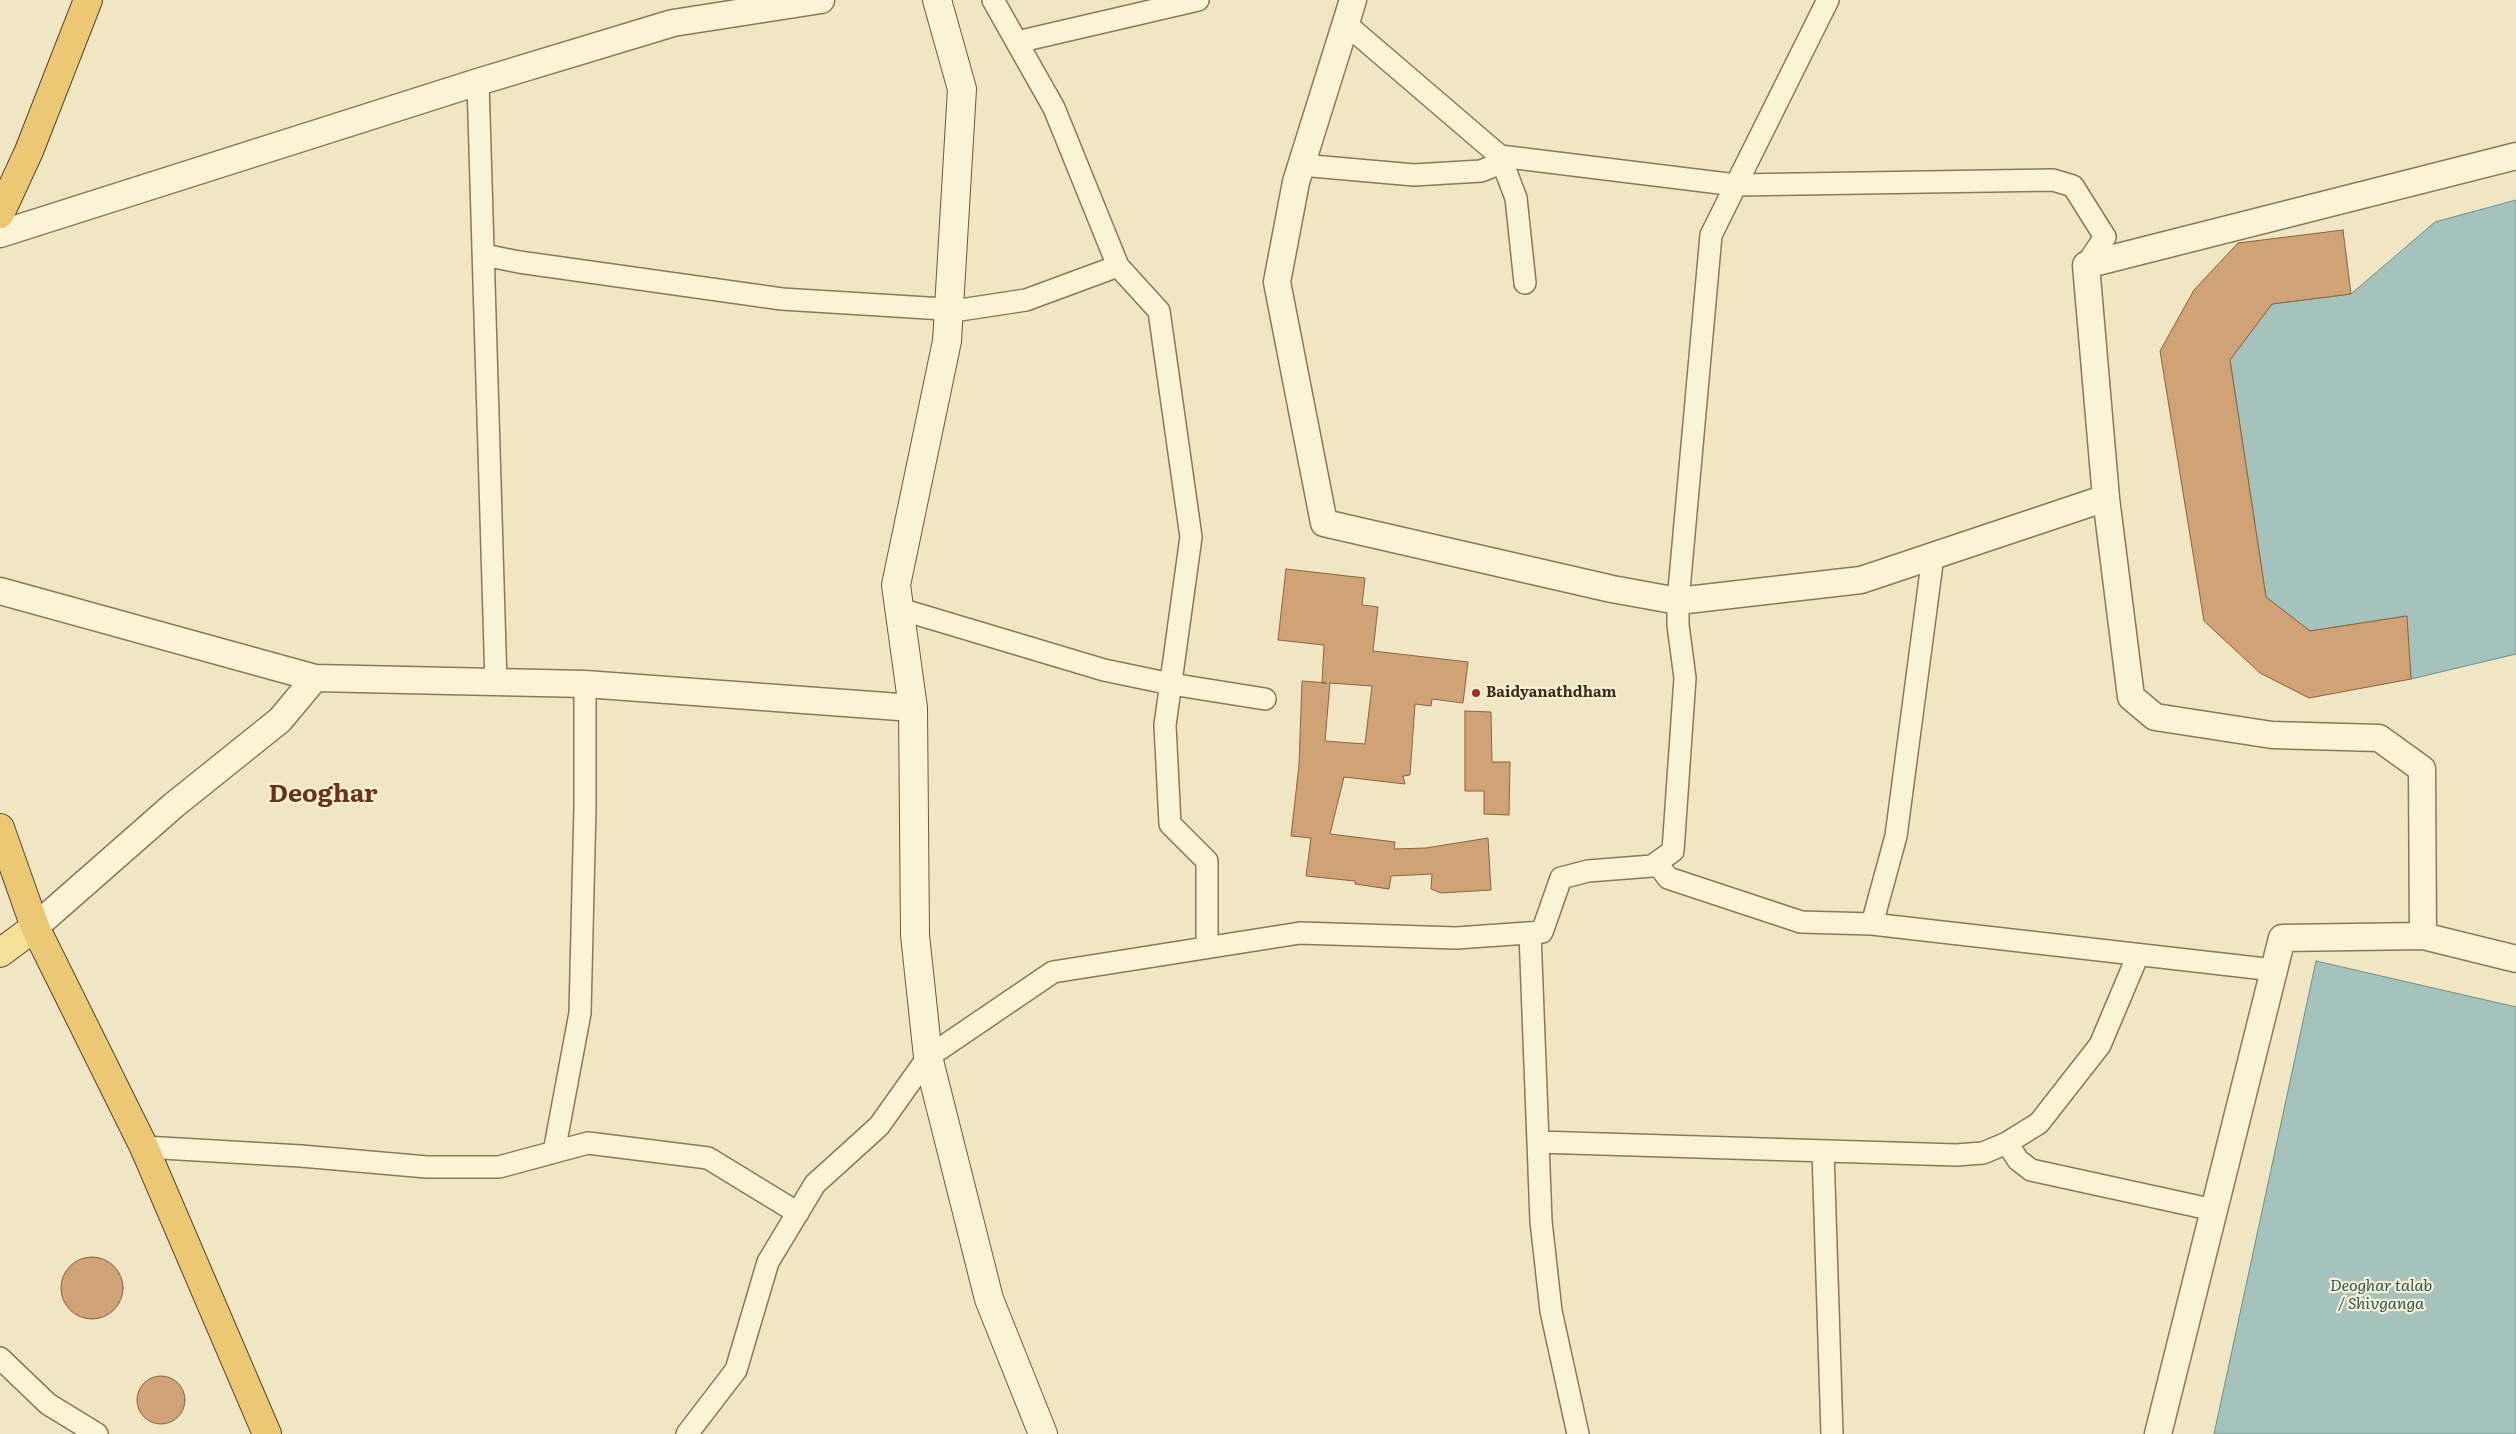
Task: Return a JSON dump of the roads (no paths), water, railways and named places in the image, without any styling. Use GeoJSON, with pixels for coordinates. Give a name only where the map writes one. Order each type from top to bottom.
{"type":"FeatureCollection","features":[{"type":"Feature","properties":{"kind":"highway"},"geometry":{"type":"LineString","coordinates":[[0,214],[29,151],[88,0]]}},
{"type":"Feature","properties":{"kind":"highway"},"geometry":{"type":"LineString","coordinates":[[0,828],[35,927],[144,1147],[267,1434]]}},
{"type":"Feature","properties":{"kind":"main road"},"geometry":{"type":"LineString","coordinates":[[936,0],[962,90],[947,340],[896,585],[913,708],[914,935],[928,1057],[990,1299],[1043,1434]]}},
{"type":"Feature","properties":{"kind":"main road"},"geometry":{"type":"LineString","coordinates":[[0,953],[35,927]]}},
{"type":"Feature","properties":{"kind":"street"},"geometry":{"type":"LineString","coordinates":[[0,234],[478,82],[673,23],[821,0]]}},
{"type":"Feature","properties":{"kind":"street"},"geometry":{"type":"LineString","coordinates":[[994,0],[1054,108],[1118,266],[1159,311],[1191,538],[1165,725],[1170,824],[1207,861],[1207,947]]}},
{"type":"Feature","properties":{"kind":"street"},"geometry":{"type":"LineString","coordinates":[[1017,42],[1198,0]]}},
{"type":"Feature","properties":{"kind":"street"},"geometry":{"type":"LineString","coordinates":[[687,1434],[736,1370],[768,1262],[815,1184],[879,1126],[928,1057],[1054,972],[1300,933],[1456,938],[1542,932],[1561,878],[1588,871],[1652,866],[1673,851],[1685,678],[1678,624],[1678,601],[1711,234],[1828,0]]}},
{"type":"Feature","properties":{"kind":"street"},"geometry":{"type":"LineString","coordinates":[[1525,283],[1516,198],[1500,156],[1350,12],[1296,182],[1277,282],[1324,523],[1612,589],[1678,601],[1861,580],[2106,498]]}},
{"type":"Feature","properties":{"kind":"street"},"geometry":{"type":"LineString","coordinates":[[478,82],[496,683]]}},
{"type":"Feature","properties":{"kind":"street"},"geometry":{"type":"LineString","coordinates":[[1500,156],[1736,185],[2053,180],[2073,186],[2104,237],[2086,265],[2106,498],[2131,697],[2155,718],[2272,735],[2379,738],[2422,769],[2423,936]]}},
{"type":"Feature","properties":{"kind":"street"},"geometry":{"type":"LineString","coordinates":[[1301,165],[1414,175],[1481,171],[1496,165],[1500,156]]}},
{"type":"Feature","properties":{"kind":"street"},"geometry":{"type":"LineString","coordinates":[[2086,265],[2516,156]]}},
{"type":"Feature","properties":{"kind":"street"},"geometry":{"type":"LineString","coordinates":[[484,255],[520,262],[782,298],[960,310],[1026,300],[1118,266]]}},
{"type":"Feature","properties":{"kind":"street"},"geometry":{"type":"LineString","coordinates":[[1872,924],[1896,836],[1933,556]]}},
{"type":"Feature","properties":{"kind":"street"},"geometry":{"type":"LineString","coordinates":[[0,591],[315,678],[585,684],[913,708]]}},
{"type":"Feature","properties":{"kind":"street"},"geometry":{"type":"LineString","coordinates":[[900,609],[1104,670],[1171,684],[1265,698]]}},
{"type":"Feature","properties":{"kind":"street"},"geometry":{"type":"LineString","coordinates":[[35,927],[174,805],[280,720],[315,678]]}},
{"type":"Feature","properties":{"kind":"street"},"geometry":{"type":"LineString","coordinates":[[554,1152],[580,1013],[585,807],[585,684]]}},
{"type":"Feature","properties":{"kind":"street"},"geometry":{"type":"LineString","coordinates":[[1657,863],[1668,878],[1800,922],[1872,924],[2274,970]]}},
{"type":"Feature","properties":{"kind":"street"},"geometry":{"type":"LineString","coordinates":[[1530,933],[1541,1221],[1551,1311],[1578,1434]]}},
{"type":"Feature","properties":{"kind":"street"},"geometry":{"type":"LineString","coordinates":[[2158,1434],[2282,938],[2423,936],[2516,959]]}},
{"type":"Feature","properties":{"kind":"street"},"geometry":{"type":"LineString","coordinates":[[1538,1142],[1956,1155],[1982,1153],[2007,1143],[2039,1123],[2100,1045],[2138,955]]}},
{"type":"Feature","properties":{"kind":"street"},"geometry":{"type":"LineString","coordinates":[[144,1147],[300,1156],[427,1167],[498,1167],[588,1143],[708,1158],[798,1213]]}},
{"type":"Feature","properties":{"kind":"street"},"geometry":{"type":"LineString","coordinates":[[2007,1143],[2018,1160],[2031,1170],[2214,1210]]}},
{"type":"Feature","properties":{"kind":"street"},"geometry":{"type":"LineString","coordinates":[[1823,1151],[1832,1434]]}},
{"type":"Feature","properties":{"kind":"street"},"geometry":{"type":"LineString","coordinates":[[0,1358],[48,1404],[97,1434]]}},
{"type":"Feature","properties":{"kind":"water"},"geometry":{"type":"Polygon","coordinates":[[[2516,200],[2516,654],[2411,679],[2406,616],[2310,631],[2266,597],[2230,360],[2272,304],[2351,294],[2435,222],[2516,200]]]}},
{"type":"Feature","properties":{"kind":"water","name":"Deoghar talab / Shivganga"},"geometry":{"type":"Polygon","coordinates":[[[2316,961],[2516,1007],[2516,1434],[2214,1434],[2316,961]]]}},
{"type":"Feature","properties":{"kind":"place","name":"Baidyanathdham"},"geometry":{"type":"Point","coordinates":[1476,693]}},
{"type":"Feature","properties":{"kind":"district","name":"Deoghar"},"geometry":{"type":"Point","coordinates":[323,795]}}]}
